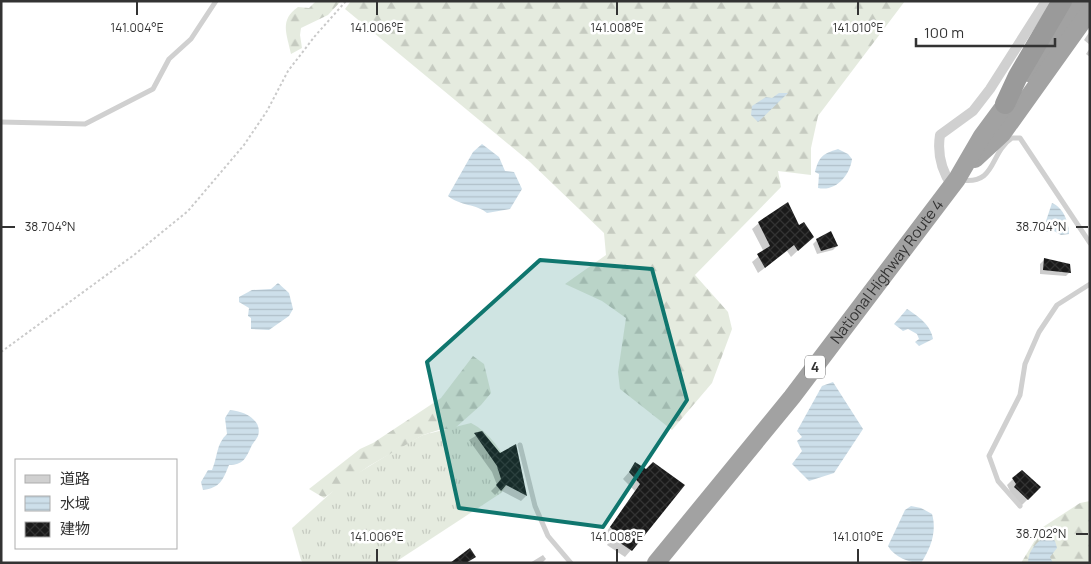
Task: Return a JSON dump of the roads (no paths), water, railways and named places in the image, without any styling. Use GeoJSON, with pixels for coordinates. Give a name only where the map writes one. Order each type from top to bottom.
{"type":"FeatureCollection","features":[{"type":"Feature","properties":{"kind":"highway"},"geometry":{"type":"LineString","coordinates":[[1005,104],[1018,76],[1062,1]]}},
{"type":"Feature","properties":{"kind":"highway","name":"National Highway Route 4"},"geometry":{"type":"LineString","coordinates":[[959,177],[982,136],[1081,1]]}},
{"type":"Feature","properties":{"kind":"highway","name":"National Highway Route 4"},"geometry":{"type":"LineString","coordinates":[[656,563],[792,397],[959,177],[1002,134],[1090,11]]}},
{"type":"Feature","properties":{"kind":"street"},"geometry":{"type":"LineString","coordinates":[[959,177],[943,173],[938,148],[940,135],[973,111],[990,89],[1046,1]]}},
{"type":"Feature","properties":{"kind":"lane"},"geometry":{"type":"LineString","coordinates":[[1,122],[85,124],[153,89],[168,59],[191,39],[216,1]]}},
{"type":"Feature","properties":{"kind":"lane"},"geometry":{"type":"LineString","coordinates":[[959,177],[974,182],[987,175],[1004,145],[1012,138],[1020,138],[1090,243]]}},
{"type":"Feature","properties":{"kind":"lane"},"geometry":{"type":"LineString","coordinates":[[1020,506],[998,481],[989,456],[1020,395],[1025,364],[1039,332],[1057,305],[1090,284]]}},
{"type":"Feature","properties":{"kind":"lane"},"geometry":{"type":"LineString","coordinates":[[520,445],[535,506],[544,528],[548,536],[571,563]]}},
{"type":"Feature","properties":{"kind":"water"},"geometry":{"type":"Polygon","coordinates":[[[779,93],[788,93],[758,122],[751,115],[752,106],[766,97],[772,98],[779,93]]]}},
{"type":"Feature","properties":{"kind":"water"},"geometry":{"type":"Polygon","coordinates":[[[482,144],[499,157],[505,171],[514,172],[522,189],[510,209],[487,213],[458,202],[448,196],[473,152],[482,144]]]}},
{"type":"Feature","properties":{"kind":"water"},"geometry":{"type":"Polygon","coordinates":[[[838,149],[848,154],[852,159],[848,171],[836,185],[825,189],[818,188],[819,174],[815,172],[818,163],[822,157],[838,149]]]}},
{"type":"Feature","properties":{"kind":"water"},"geometry":{"type":"Polygon","coordinates":[[[1052,203],[1060,208],[1065,216],[1069,234],[1061,235],[1054,231],[1047,232],[1043,230],[1052,203]]]}},
{"type":"Feature","properties":{"kind":"water"},"geometry":{"type":"Polygon","coordinates":[[[278,283],[289,293],[293,309],[289,316],[269,330],[251,329],[251,318],[248,316],[249,308],[239,302],[239,297],[252,290],[271,289],[278,283]]]}},
{"type":"Feature","properties":{"kind":"water"},"geometry":{"type":"Polygon","coordinates":[[[907,309],[927,325],[933,339],[919,346],[915,342],[919,339],[917,334],[908,329],[903,331],[894,324],[907,309]]]}},
{"type":"Feature","properties":{"kind":"water"},"geometry":{"type":"Polygon","coordinates":[[[833,382],[863,429],[834,473],[809,481],[792,464],[802,451],[797,441],[802,437],[797,431],[822,386],[833,382]]]}},
{"type":"Feature","properties":{"kind":"water"},"geometry":{"type":"Polygon","coordinates":[[[230,410],[241,412],[251,417],[258,425],[258,436],[241,462],[229,465],[225,475],[217,485],[203,490],[201,482],[208,470],[212,470],[219,446],[227,434],[225,418],[230,410]]]}},
{"type":"Feature","properties":{"kind":"water"},"geometry":{"type":"Polygon","coordinates":[[[911,506],[921,508],[932,514],[934,527],[932,539],[921,563],[903,559],[888,546],[905,510],[911,506]]]}},
{"type":"Feature","properties":{"kind":"water"},"geometry":{"type":"Polygon","coordinates":[[[1048,535],[1055,541],[1057,548],[1050,557],[1053,563],[1028,563],[1028,558],[1034,546],[1048,535]]]}}]}
